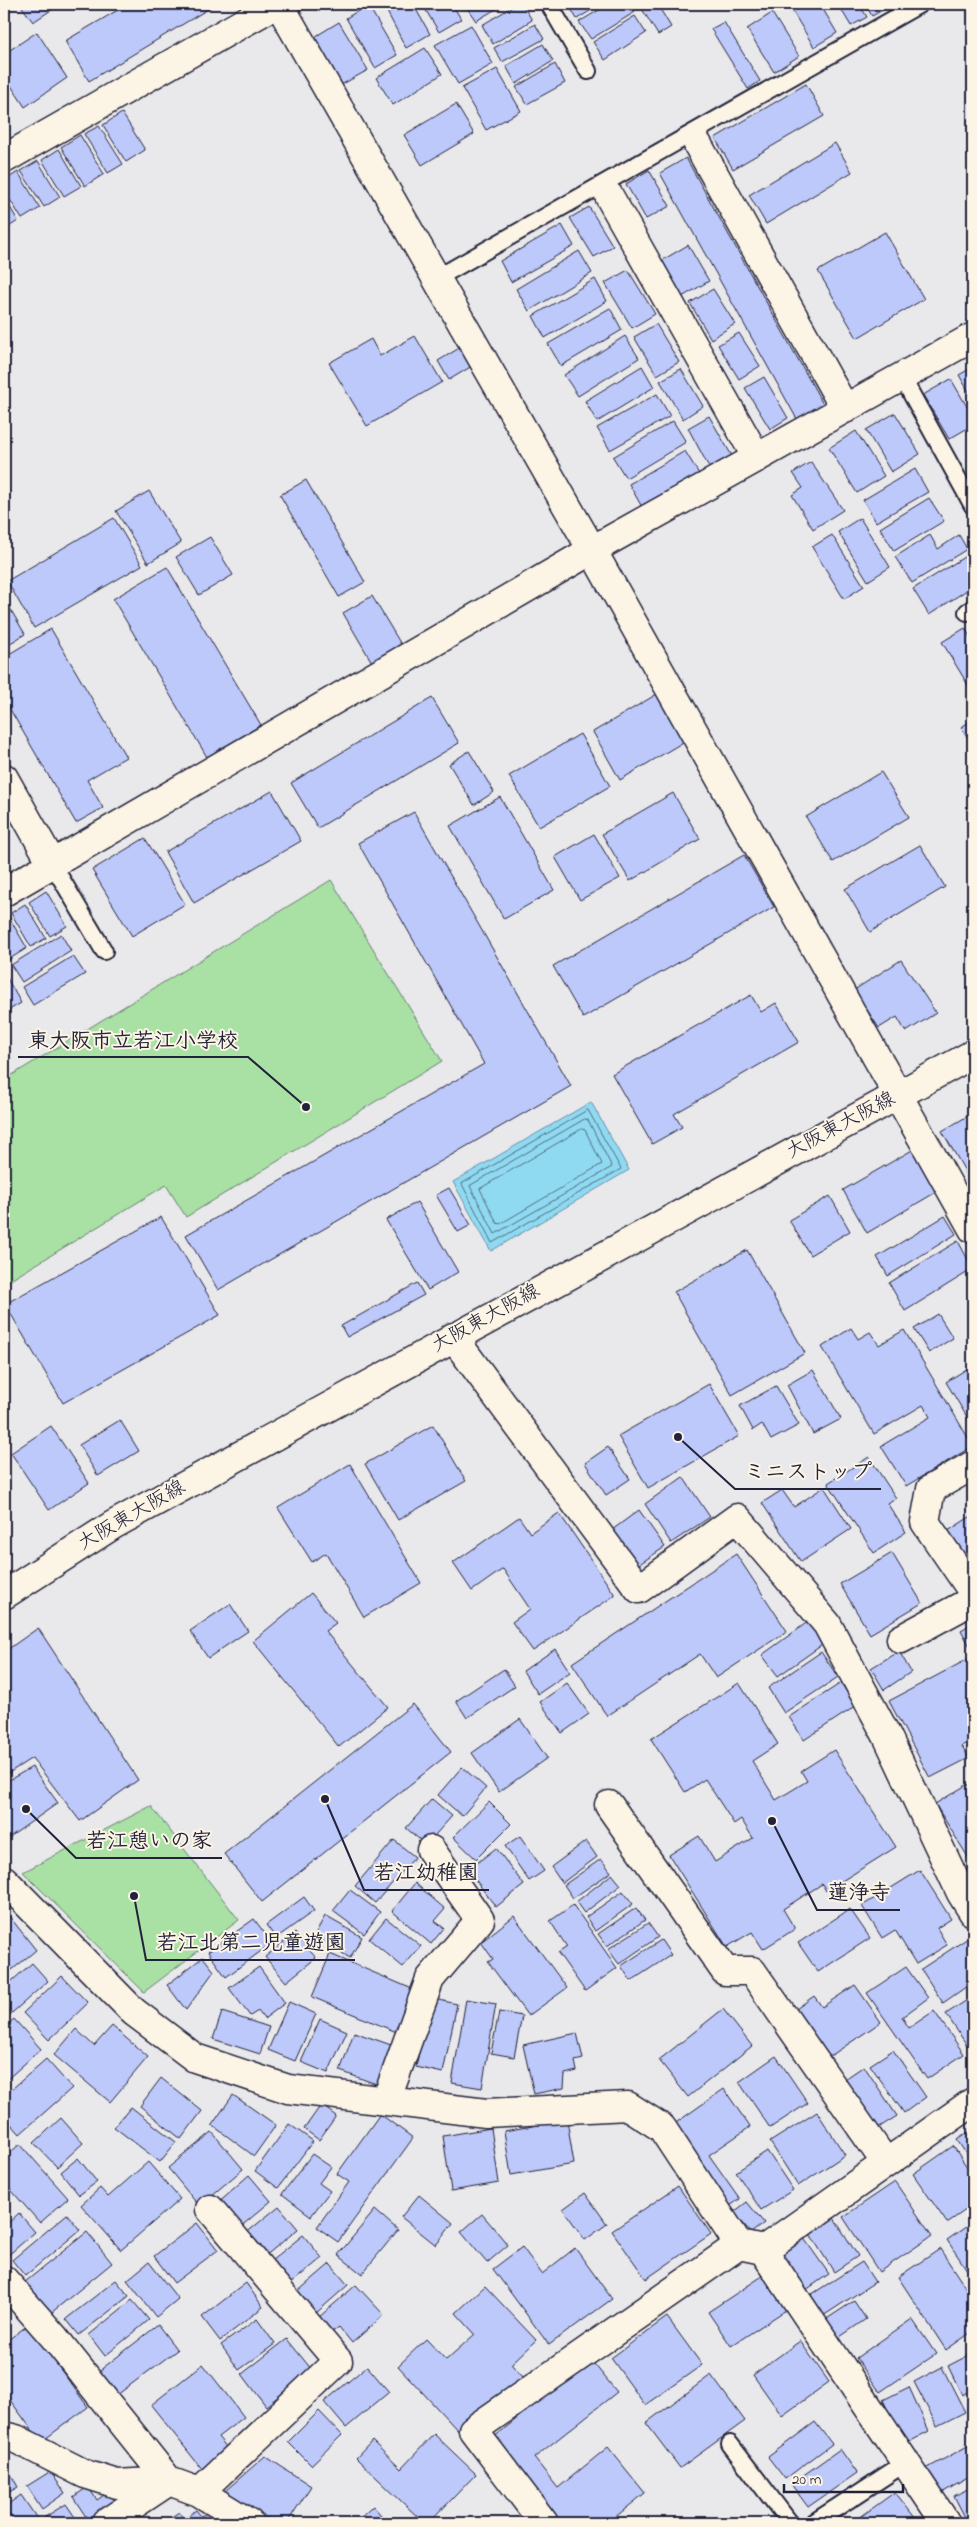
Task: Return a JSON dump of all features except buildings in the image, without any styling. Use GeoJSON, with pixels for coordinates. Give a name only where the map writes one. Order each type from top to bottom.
{"type":"FeatureCollection","features":[{"type":"Feature","properties":{"kind":"street"},"geometry":{"type":"LineString","coordinates":[[4,159],[278,4],[592,550],[973,1229]]}},
{"type":"Feature","properties":{"kind":"street"},"geometry":{"type":"LineString","coordinates":[[698,146],[845,409]]}},
{"type":"Feature","properties":{"kind":"street"},"geometry":{"type":"LineString","coordinates":[[609,196],[757,458]]}},
{"type":"Feature","properties":{"kind":"street"},"geometry":{"type":"LineString","coordinates":[[4,892],[592,550],[973,337]]}},
{"type":"Feature","properties":{"kind":"street"},"geometry":{"type":"LineString","coordinates":[[4,778],[53,865]]}},
{"type":"Feature","properties":{"kind":"street","name":"大阪東大阪線"},"geometry":{"type":"LineString","coordinates":[[4,1595],[112,1525],[973,1054]]}},
{"type":"Feature","properties":{"kind":"street"},"geometry":{"type":"LineString","coordinates":[[453,1337],[639,1589],[737,1518],[827,1624],[969,1896]]}},
{"type":"Feature","properties":{"kind":"street"},"geometry":{"type":"LineString","coordinates":[[973,1466],[932,1489],[925,1522],[973,1592]]}},
{"type":"Feature","properties":{"kind":"street"},"geometry":{"type":"LineString","coordinates":[[901,1639],[973,1600]]}},
{"type":"Feature","properties":{"kind":"street"},"geometry":{"type":"LineString","coordinates":[[609,1805],[725,1971],[752,1972],[886,2163]]}},
{"type":"Feature","properties":{"kind":"street"},"geometry":{"type":"LineString","coordinates":[[386,2101],[430,1979],[480,1920],[431,1850]]}},
{"type":"Feature","properties":{"kind":"street"},"geometry":{"type":"LineString","coordinates":[[4,1880],[134,2012],[195,2058],[288,2089],[486,2113],[628,2106],[662,2128],[751,2247],[906,2463],[946,2523]]}},
{"type":"Feature","properties":{"kind":"street"},"geometry":{"type":"LineString","coordinates":[[544,2523],[473,2430],[751,2247],[886,2163],[973,2102]]}},
{"type":"Feature","properties":{"kind":"street"},"geometry":{"type":"LineString","coordinates":[[198,2492],[338,2361],[210,2209]]}},
{"type":"Feature","properties":{"kind":"street"},"geometry":{"type":"LineString","coordinates":[[4,2280],[54,2338],[169,2482]]}},
{"type":"Feature","properties":{"kind":"street"},"geometry":{"type":"LineString","coordinates":[[4,2436],[16,2439],[86,2474],[117,2484],[169,2482],[198,2492],[249,2523]]}},
{"type":"Feature","properties":{"kind":"street"},"geometry":{"type":"LineString","coordinates":[[106,2523],[169,2482]]}},
{"type":"Feature","properties":{"kind":"lane"},"geometry":{"type":"LineString","coordinates":[[549,4],[588,71]]}},
{"type":"Feature","properties":{"kind":"lane"},"geometry":{"type":"LineString","coordinates":[[436,278],[920,4]]}},
{"type":"Feature","properties":{"kind":"lane"},"geometry":{"type":"LineString","coordinates":[[902,377],[973,506]]}},
{"type":"Feature","properties":{"kind":"lane"},"geometry":{"type":"LineString","coordinates":[[53,865],[104,951]]}},
{"type":"Feature","properties":{"kind":"lane"},"geometry":{"type":"LineString","coordinates":[[730,2444],[790,2523]]}},
{"type":"Feature","properties":{"kind":"lane"},"geometry":{"type":"LineString","coordinates":[[813,2523],[906,2463]]}},
{"type":"Feature","properties":{"kind":"green space"},"geometry":{"type":"Polygon","coordinates":[[[331,880],[442,1061],[186,1217],[166,1185],[4,1284],[4,1080],[331,880]]]}},
{"type":"Feature","properties":{"kind":"green space"},"geometry":{"type":"Polygon","coordinates":[[[151,1806],[239,1920],[144,1992],[23,1872],[151,1806]]]}},
{"type":"Feature","properties":{"kind":"water"},"geometry":{"type":"Polygon","coordinates":[[[591,1102],[629,1170],[491,1251],[453,1182],[591,1102]]]}},
{"type":"Feature","properties":{"kind":"place","name":"東大阪市立若江小学校"},"geometry":{"type":"Point","coordinates":[306,1107]}},
{"type":"Feature","properties":{"kind":"place","name":"ミニストップ"},"geometry":{"type":"Point","coordinates":[678,1437]}},
{"type":"Feature","properties":{"kind":"place","name":"若江幼稚園"},"geometry":{"type":"Point","coordinates":[325,1799]}},
{"type":"Feature","properties":{"kind":"place","name":"若江憩いの家"},"geometry":{"type":"Point","coordinates":[26,1809]}},
{"type":"Feature","properties":{"kind":"place","name":"蓮浄寺"},"geometry":{"type":"Point","coordinates":[772,1821]}},
{"type":"Feature","properties":{"kind":"place","name":"若江北第二児童遊園"},"geometry":{"type":"Point","coordinates":[134,1896]}}]}
